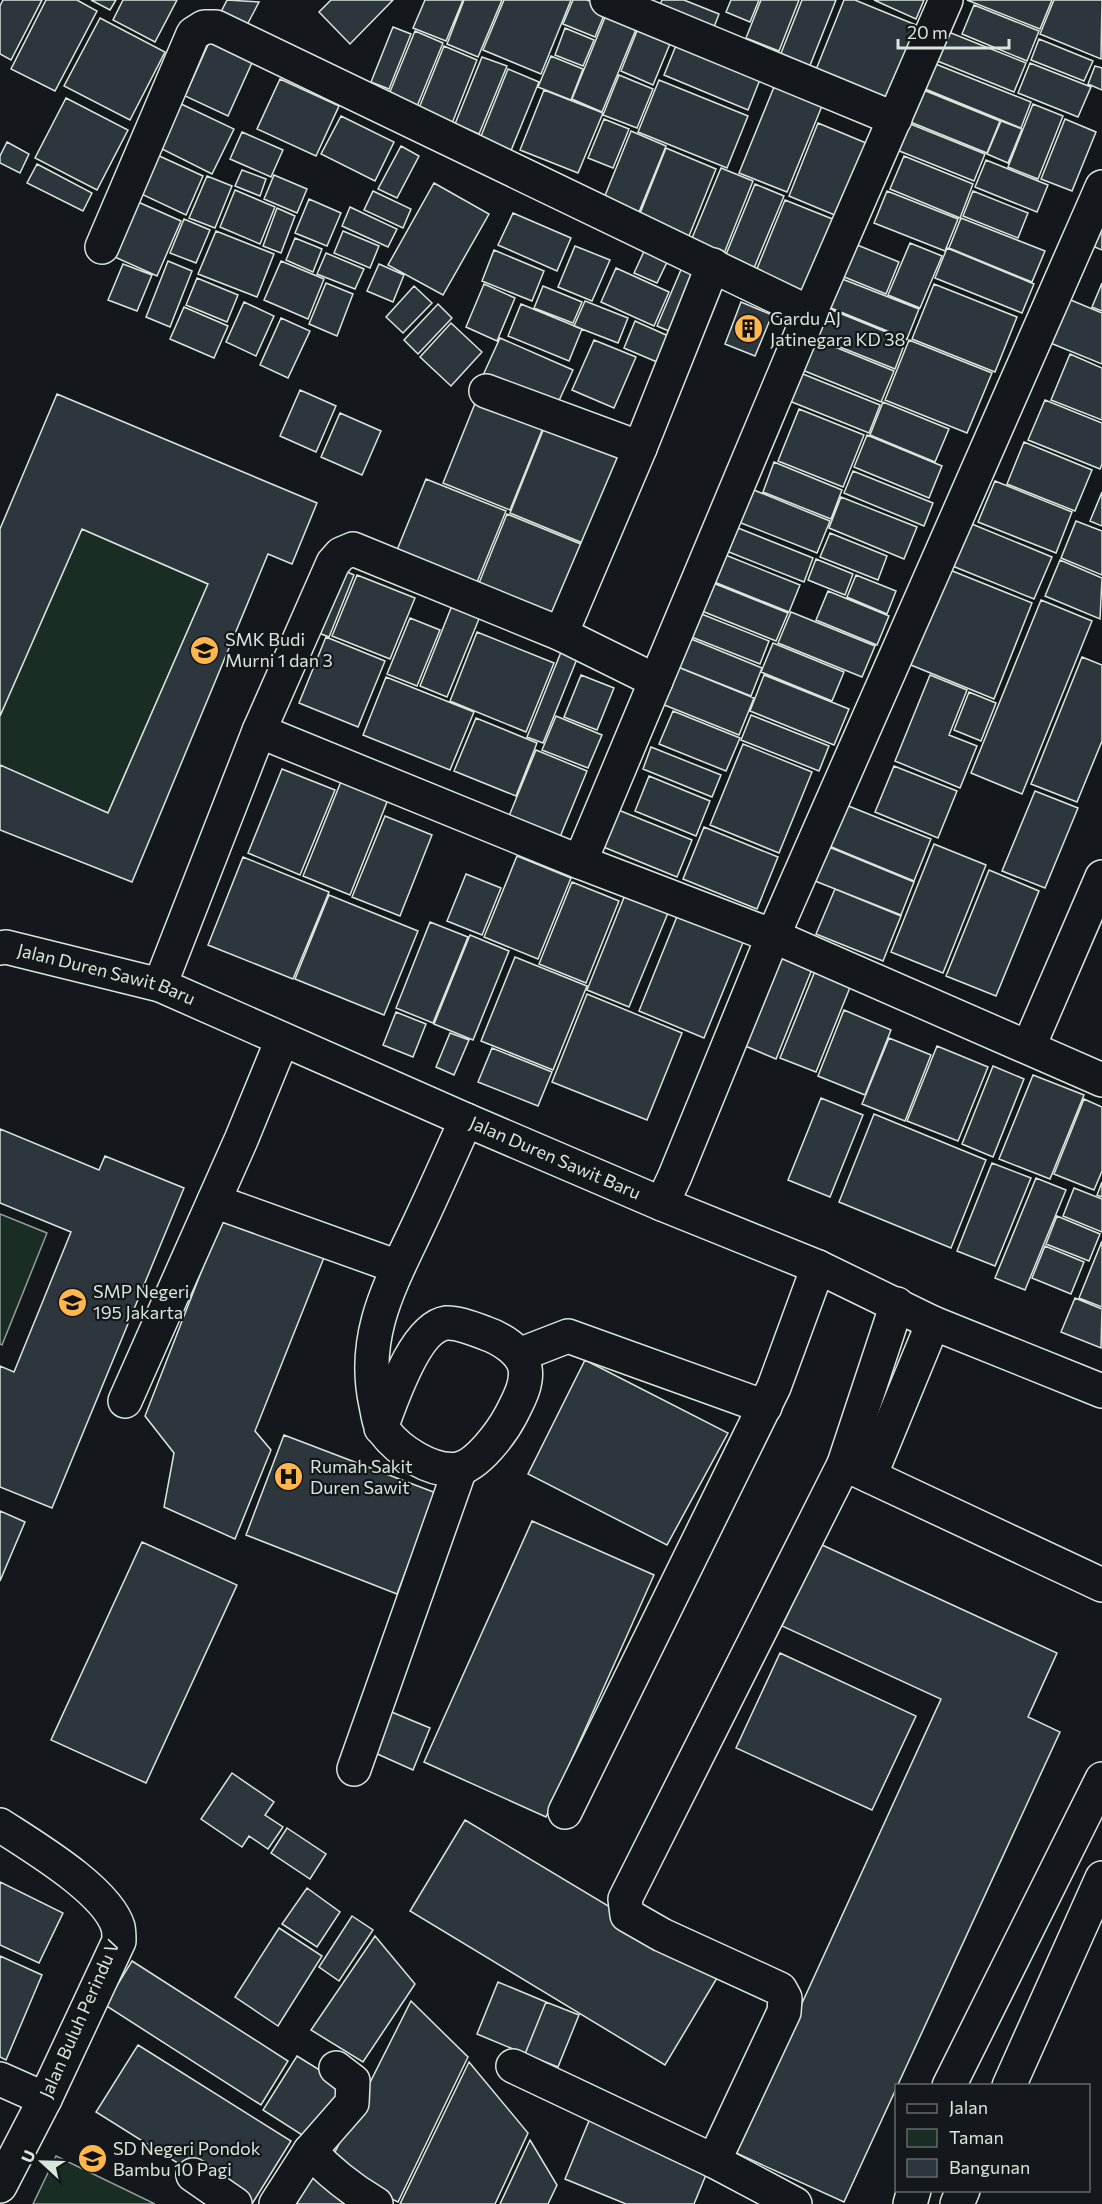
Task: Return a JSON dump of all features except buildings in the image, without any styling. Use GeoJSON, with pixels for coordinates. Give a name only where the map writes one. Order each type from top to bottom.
{"type":"FeatureCollection","features":[{"type":"Feature","properties":{"kind":"street"},"geometry":{"type":"LineString","coordinates":[[607,0],[895,118]]}},
{"type":"Feature","properties":{"kind":"street"},"geometry":{"type":"LineString","coordinates":[[580,862],[810,313],[946,0]]}},
{"type":"Feature","properties":{"kind":"street"},"geometry":{"type":"LineString","coordinates":[[102,247],[193,34],[204,27],[216,27],[810,313]]}},
{"type":"Feature","properties":{"kind":"street"},"geometry":{"type":"LineString","coordinates":[[662,1204],[773,936],[1102,187]]}},
{"type":"Feature","properties":{"kind":"street"},"geometry":{"type":"LineString","coordinates":[[561,634],[640,448],[712,265]]}},
{"type":"Feature","properties":{"kind":"street"},"geometry":{"type":"LineString","coordinates":[[486,391],[640,448]]}},
{"type":"Feature","properties":{"kind":"street"},"geometry":{"type":"LineString","coordinates":[[160,985],[259,731],[333,563],[341,554],[354,549],[561,634],[656,681]]}},
{"type":"Feature","properties":{"kind":"street"},"geometry":{"type":"LineString","coordinates":[[259,731],[580,862],[773,936],[1029,1046],[1102,1080]]}},
{"type":"Feature","properties":{"kind":"street"},"geometry":{"type":"LineString","coordinates":[[1029,1046],[1102,877]]}},
{"type":"Feature","properties":{"kind":"street","name":"Jalan Duren Sawit Baru"},"geometry":{"type":"LineString","coordinates":[[0,948],[6,947],[160,985],[282,1041],[662,1204],[819,1267],[933,1323],[1102,1390]]}},
{"type":"Feature","properties":{"kind":"street"},"geometry":{"type":"LineString","coordinates":[[125,1401],[282,1041]]}},
{"type":"Feature","properties":{"kind":"street"},"geometry":{"type":"LineString","coordinates":[[381,1428],[396,1388],[419,1343],[430,1330],[445,1323],[486,1333],[505,1344],[519,1355],[525,1367],[525,1381],[516,1405],[502,1431],[478,1457],[459,1469],[442,1468],[414,1458],[395,1444],[381,1428],[373,1393],[373,1348],[378,1315],[466,1120]]}},
{"type":"Feature","properties":{"kind":"street"},"geometry":{"type":"LineString","coordinates":[[214,1201],[398,1267]]}},
{"type":"Feature","properties":{"kind":"street"},"geometry":{"type":"LineString","coordinates":[[565,1812],[765,1407],[819,1267]]}},
{"type":"Feature","properties":{"kind":"street"},"geometry":{"type":"LineString","coordinates":[[857,1470],[897,1304]]}},
{"type":"Feature","properties":{"kind":"street"},"geometry":{"type":"LineString","coordinates":[[714,2161],[784,2012],[785,1998],[780,1989],[662,1935],[627,1915],[625,1899],[857,1470],[933,1323]]}},
{"type":"Feature","properties":{"kind":"street"},"geometry":{"type":"LineString","coordinates":[[519,1355],[568,1336],[765,1407]]}},
{"type":"Feature","properties":{"kind":"street"},"geometry":{"type":"LineString","coordinates":[[354,1769],[459,1469]]}},
{"type":"Feature","properties":{"kind":"street"},"geometry":{"type":"LineString","coordinates":[[857,1470],[1102,1585]]}},
{"type":"Feature","properties":{"kind":"street"},"geometry":{"type":"LineString","coordinates":[[950,2084],[1102,1779]]}},
{"type":"Feature","properties":{"kind":"street","name":"Jalan Buluh Perindu V"},"geometry":{"type":"LineString","coordinates":[[0,1825],[84,1883],[102,1902],[119,1928],[118,1941],[45,2100],[0,2186]]}},
{"type":"Feature","properties":{"kind":"street"},"geometry":{"type":"LineString","coordinates":[[1009,2084],[1102,1878]]}},
{"type":"Feature","properties":{"kind":"street"},"geometry":{"type":"LineString","coordinates":[[513,2066],[714,2161],[795,2204]]}},
{"type":"Feature","properties":{"kind":"street"},"geometry":{"type":"LineString","coordinates":[[276,2204],[310,2151],[352,2103],[353,2082],[336,2068]]}},
{"type":"Feature","properties":{"kind":"street"},"geometry":{"type":"LineString","coordinates":[[0,2079],[45,2100]]}},
{"type":"Feature","properties":{"kind":"street"},"geometry":{"type":"LineString","coordinates":[[310,2151],[342,2182],[376,2204]]}},
{"type":"Feature","properties":{"kind":"street"},"geometry":{"type":"LineString","coordinates":[[193,2175],[235,2204]]}},
{"type":"Feature","properties":{"kind":"green space"},"geometry":{"type":"Polygon","coordinates":[[[82,529],[208,584],[108,813],[0,765],[0,716],[82,529]]]}},
{"type":"Feature","properties":{"kind":"green space"},"geometry":{"type":"Polygon","coordinates":[[[0,1214],[47,1233],[2,1345],[0,1344],[0,1214]]]}},
{"type":"Feature","properties":{"kind":"green space"},"geometry":{"type":"Polygon","coordinates":[[[56,2156],[155,2204],[33,2204],[56,2156]]]}},
{"type":"Feature","properties":{"kind":"place","name":"Gardu AJ Jatinegara KD 38"},"geometry":{"type":"Point","coordinates":[749,329]}},
{"type":"Feature","properties":{"kind":"place","name":"SMK Budi Murni 1 dan 3"},"geometry":{"type":"Point","coordinates":[204,650]}},
{"type":"Feature","properties":{"kind":"place","name":"SMP Negeri 195 Jakarta"},"geometry":{"type":"Point","coordinates":[72,1302]}},
{"type":"Feature","properties":{"kind":"place","name":"Rumah Sakit Duren Sawit"},"geometry":{"type":"Point","coordinates":[289,1477]}},
{"type":"Feature","properties":{"kind":"place","name":"SD Negeri Pondok Bambu 10 Pagi"},"geometry":{"type":"Point","coordinates":[92,2159]}}]}
